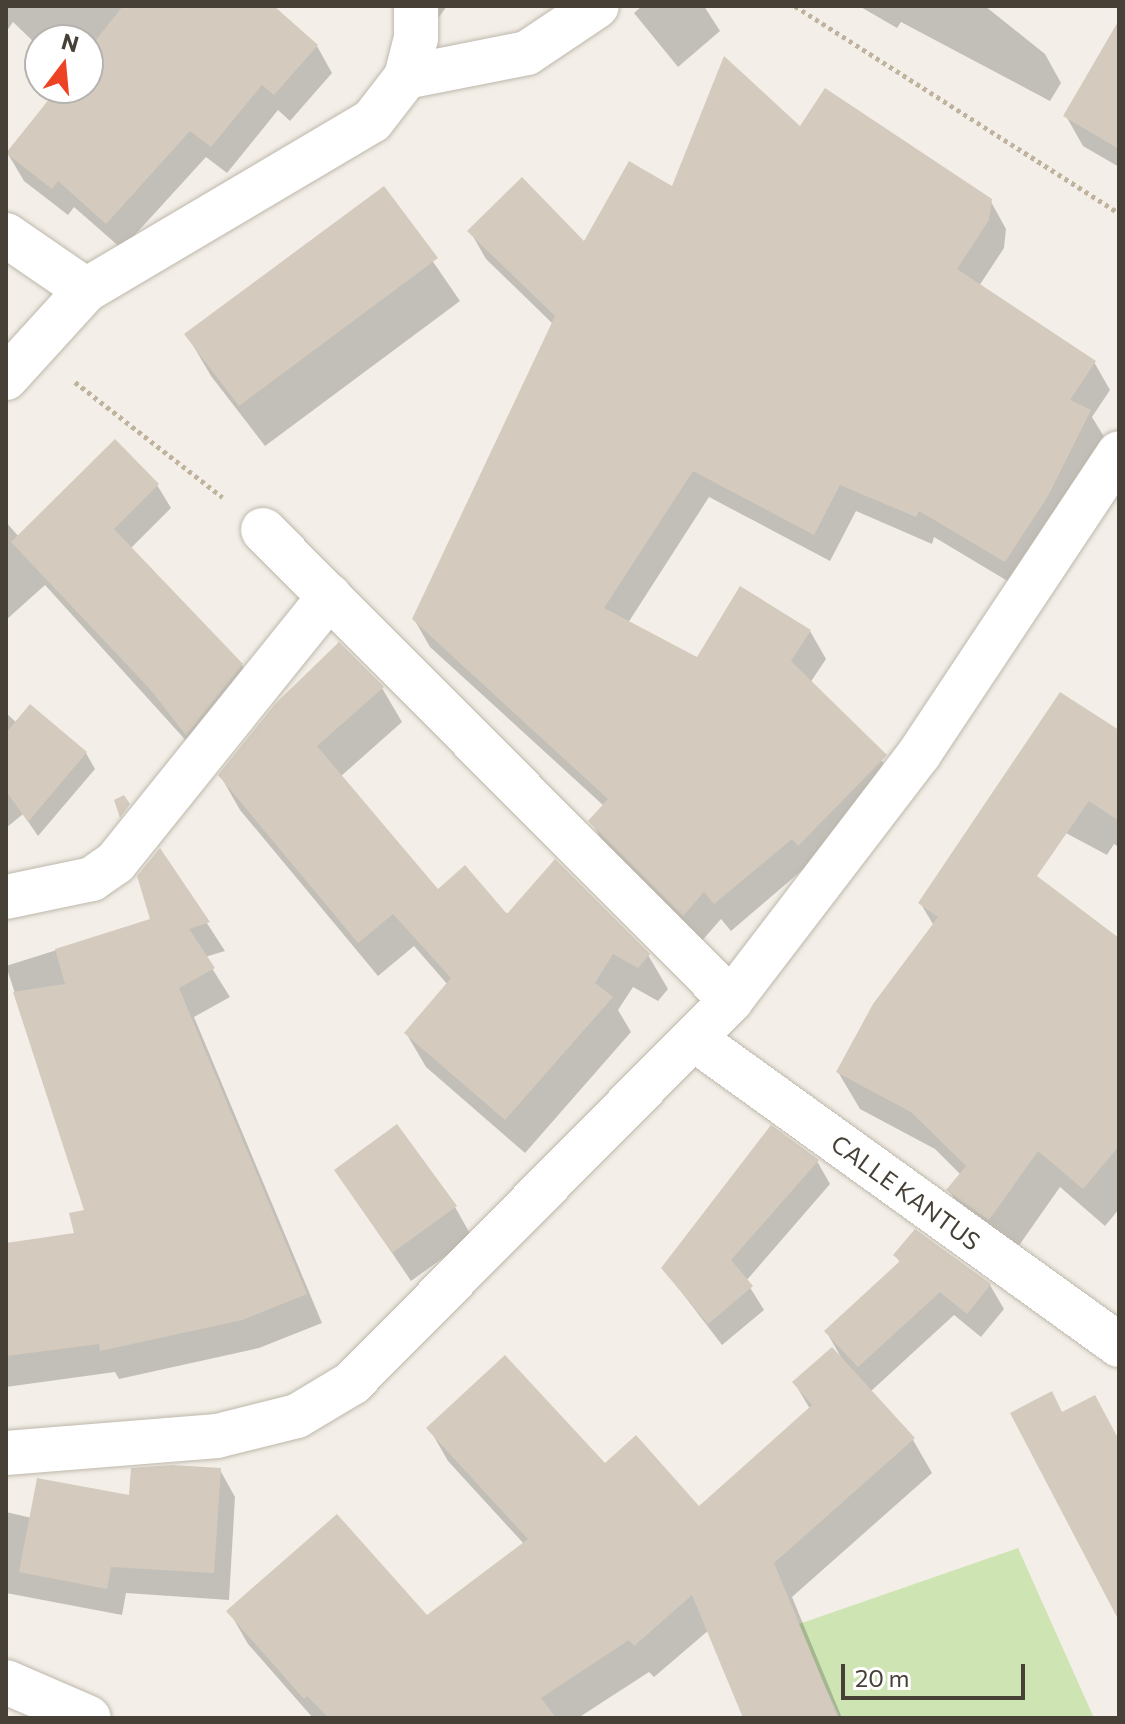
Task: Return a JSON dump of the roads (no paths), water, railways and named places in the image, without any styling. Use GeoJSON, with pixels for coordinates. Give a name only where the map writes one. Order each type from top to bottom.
{"type":"FeatureCollection","features":[{"type":"Feature","properties":{"kind":"street"},"geometry":{"type":"LineString","coordinates":[[21,364],[86,290],[372,121],[406,77],[416,38],[416,6]]}},
{"type":"Feature","properties":{"kind":"street"},"geometry":{"type":"LineString","coordinates":[[406,77],[527,53],[597,6]]}},
{"type":"Feature","properties":{"kind":"street"},"geometry":{"type":"LineString","coordinates":[[6,235],[86,290]]}},
{"type":"Feature","properties":{"kind":"street"},"geometry":{"type":"LineString","coordinates":[[6,1453],[217,1436],[297,1416],[352,1383],[731,1000],[919,754],[1119,453]]}},
{"type":"Feature","properties":{"kind":"street"},"geometry":{"type":"LineString","coordinates":[[263,530],[731,1000]]}},
{"type":"Feature","properties":{"kind":"street"},"geometry":{"type":"LineString","coordinates":[[6,897],[92,879],[116,862],[330,596]]}},
{"type":"Feature","properties":{"kind":"street","name":"CALLE KANTUS"},"geometry":{"type":"LineString","coordinates":[[694,1039],[1119,1345]]}},
{"type":"Feature","properties":{"kind":"street"},"geometry":{"type":"LineString","coordinates":[[6,1682],[89,1718]]}}]}
